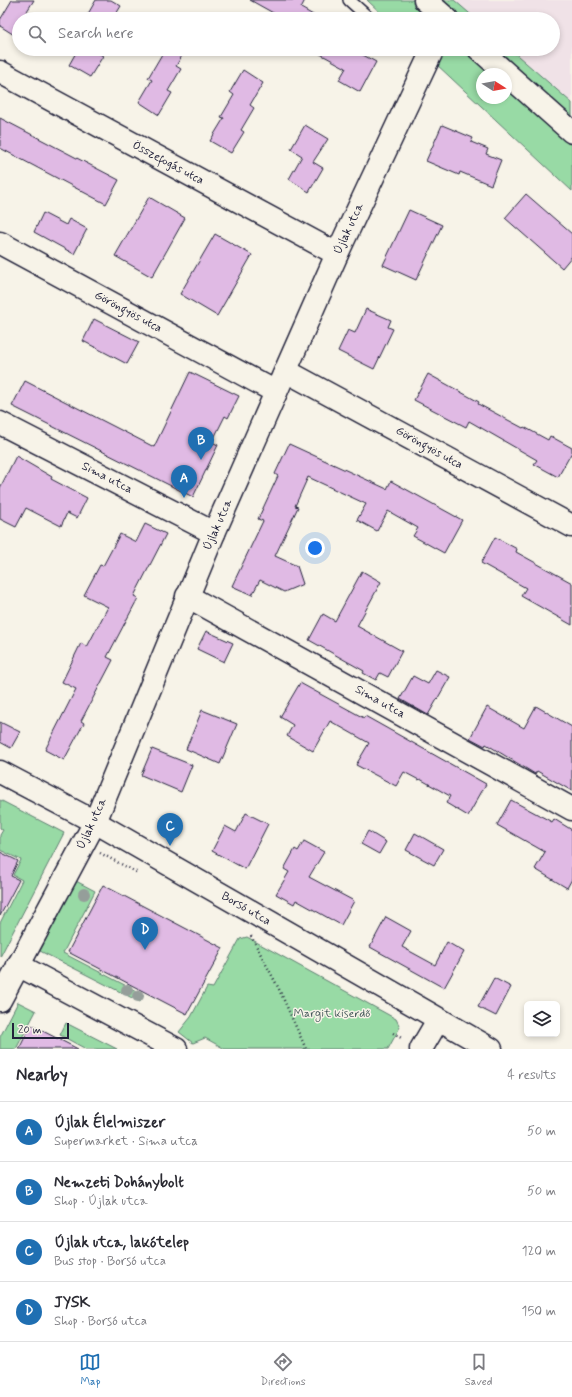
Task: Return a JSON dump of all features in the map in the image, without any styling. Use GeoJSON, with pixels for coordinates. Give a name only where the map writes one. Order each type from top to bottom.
{"type":"FeatureCollection","features":[{"type":"Feature","properties":{"kind":"street"},"geometry":{"type":"LineString","coordinates":[[425,0],[439,12]]}},
{"type":"Feature","properties":{"kind":"street","name":"Újlak utca"},"geometry":{"type":"LineString","coordinates":[[0,1000],[95,822],[214,533],[337,254],[430,56]]}},
{"type":"Feature","properties":{"kind":"street"},"geometry":{"type":"LineString","coordinates":[[487,56],[572,132]]}},
{"type":"Feature","properties":{"kind":"street","name":"Összefogás utca"},"geometry":{"type":"LineString","coordinates":[[0,72],[337,254]]}},
{"type":"Feature","properties":{"kind":"street","name":"Göröngyös utca"},"geometry":{"type":"LineString","coordinates":[[0,243],[276,392]]}},
{"type":"Feature","properties":{"kind":"street","name":"Göröngyös utca"},"geometry":{"type":"LineString","coordinates":[[286,371],[572,526]]}},
{"type":"Feature","properties":{"kind":"street","name":"Sima utca"},"geometry":{"type":"LineString","coordinates":[[0,423],[214,533]]}},
{"type":"Feature","properties":{"kind":"street","name":"Sima utca"},"geometry":{"type":"LineString","coordinates":[[187,596],[572,809]]}},
{"type":"Feature","properties":{"kind":"street","name":"Borsó utca"},"geometry":{"type":"LineString","coordinates":[[0,772],[95,822],[491,1049]]}},
{"type":"Feature","properties":{"kind":"street"},"geometry":{"type":"LineString","coordinates":[[18,965],[176,1049]]}},
{"type":"Feature","properties":{"kind":"street"},"geometry":{"type":"LineString","coordinates":[[414,1045],[438,1020]]}},
{"type":"Feature","properties":{"kind":"lane"},"geometry":{"type":"LineString","coordinates":[[348,0],[362,12]]}},
{"type":"Feature","properties":{"kind":"path"},"geometry":{"type":"LineString","coordinates":[[249,931],[278,987],[306,1049]]}},
{"type":"Feature","properties":{"kind":"path"},"geometry":{"type":"LineString","coordinates":[[393,1033],[414,1045]]}},
{"type":"Feature","properties":{"kind":"shaded area"},"geometry":{"type":"Polygon","coordinates":[[[454,0],[572,0],[572,103],[518,56],[560,56],[560,12],[468,12],[454,0]]]}},
{"type":"Feature","properties":{"kind":"green space"},"geometry":{"type":"Polygon","coordinates":[[[367,0],[454,0],[468,12],[380,12],[367,0]]]}},
{"type":"Feature","properties":{"kind":"green space"},"geometry":{"type":"Polygon","coordinates":[[[427,56],[518,56],[572,103],[572,191],[479,104],[512,104],[512,68],[476,68],[476,101],[427,56]]]}},
{"type":"Feature","properties":{"kind":"green space"},"geometry":{"type":"Polygon","coordinates":[[[0,800],[64,833],[0,957],[0,923],[22,880],[13,875],[21,860],[0,850],[0,835],[3,830],[0,828],[0,800]]]}},
{"type":"Feature","properties":{"kind":"green space"},"geometry":{"type":"Polygon","coordinates":[[[76,881],[95,891],[63,953],[144,995],[140,1002],[40,951],[76,881]]]}},
{"type":"Feature","properties":{"kind":"green space","name":"Margit kiserdő"},"geometry":{"type":"Polygon","coordinates":[[[247,937],[396,1019],[400,1027],[388,1049],[225,1049],[205,1038],[193,1043],[179,1032],[191,1017],[207,987],[213,988],[240,939],[247,937]]]}},
{"type":"Feature","properties":{"kind":"green space"},"geometry":{"type":"Polygon","coordinates":[[[18,1002],[36,1011],[16,1049],[0,1049],[0,1037],[18,1002]]]}},
{"type":"Feature","properties":{"kind":"green space"},"geometry":{"type":"Polygon","coordinates":[[[66,1023],[117,1049],[86,1049],[60,1035],[66,1023]]]}},
{"type":"Feature","properties":{"kind":"building"},"geometry":{"type":"Polygon","coordinates":[[[12,0],[34,0],[26,12],[12,12],[12,34],[0,26],[0,20],[12,0]]]}},
{"type":"Feature","properties":{"kind":"building"},"geometry":{"type":"Polygon","coordinates":[[[96,0],[111,0],[121,6],[117,12],[89,12],[96,0]]]}},
{"type":"Feature","properties":{"kind":"building"},"geometry":{"type":"Polygon","coordinates":[[[250,0],[305,0],[301,8],[308,12],[271,12],[250,0]]]}},
{"type":"Feature","properties":{"kind":"building"},"geometry":{"type":"Polygon","coordinates":[[[74,56],[103,56],[90,77],[69,65],[74,56]]]}},
{"type":"Feature","properties":{"kind":"building"},"geometry":{"type":"Polygon","coordinates":[[[161,56],[182,56],[176,66],[181,69],[168,91],[172,93],[159,115],[139,102],[152,80],[148,78],[161,56]]]}},
{"type":"Feature","properties":{"kind":"building"},"geometry":{"type":"Polygon","coordinates":[[[324,56],[365,56],[376,62],[360,92],[339,80],[346,68],[324,56]]]}},
{"type":"Feature","properties":{"kind":"building"},"geometry":{"type":"Polygon","coordinates":[[[243,70],[263,83],[250,105],[254,108],[241,130],[244,132],[231,153],[210,141],[224,118],[221,117],[234,95],[230,92],[243,70]]]}},
{"type":"Feature","properties":{"kind":"building"},"geometry":{"type":"Polygon","coordinates":[[[0,118],[119,180],[106,204],[0,148],[0,118]]]}},
{"type":"Feature","properties":{"kind":"building"},"geometry":{"type":"Polygon","coordinates":[[[305,125],[328,139],[313,162],[323,168],[309,192],[289,179],[302,156],[291,149],[305,125]]]}},
{"type":"Feature","properties":{"kind":"building"},"geometry":{"type":"Polygon","coordinates":[[[442,125],[473,138],[471,142],[488,149],[486,154],[501,160],[491,185],[460,172],[459,175],[426,161],[442,125]]]}},
{"type":"Feature","properties":{"kind":"building"},"geometry":{"type":"Polygon","coordinates":[[[526,194],[572,234],[572,256],[562,268],[505,218],[526,194]]]}},
{"type":"Feature","properties":{"kind":"building"},"geometry":{"type":"Polygon","coordinates":[[[149,197],[185,218],[152,277],[115,256],[149,197]]]}},
{"type":"Feature","properties":{"kind":"building"},"geometry":{"type":"Polygon","coordinates":[[[409,210],[442,225],[416,280],[383,265],[409,210]]]}},
{"type":"Feature","properties":{"kind":"building"},"geometry":{"type":"Polygon","coordinates":[[[43,213],[66,225],[69,219],[87,229],[74,254],[34,232],[43,213]]]}},
{"type":"Feature","properties":{"kind":"building"},"geometry":{"type":"Polygon","coordinates":[[[215,234],[252,255],[217,316],[180,294],[215,234]]]}},
{"type":"Feature","properties":{"kind":"building"},"geometry":{"type":"Polygon","coordinates":[[[366,309],[391,320],[388,327],[393,329],[374,369],[338,351],[348,330],[355,333],[366,309]]]}},
{"type":"Feature","properties":{"kind":"building"},"geometry":{"type":"Polygon","coordinates":[[[94,319],[139,342],[127,364],[83,341],[94,319]]]}},
{"type":"Feature","properties":{"kind":"building"},"geometry":{"type":"Polygon","coordinates":[[[190,372],[239,396],[228,418],[225,416],[212,442],[218,445],[193,497],[12,406],[25,381],[154,447],[190,372]]]}},
{"type":"Feature","properties":{"kind":"building"},"geometry":{"type":"Polygon","coordinates":[[[428,374],[479,402],[478,404],[523,428],[524,427],[548,440],[550,436],[572,448],[572,452],[558,477],[534,464],[537,460],[469,421],[466,427],[414,400],[428,374]]]}},
{"type":"Feature","properties":{"kind":"building"},"geometry":{"type":"Polygon","coordinates":[[[289,444],[387,489],[391,481],[462,520],[444,553],[413,536],[418,528],[388,511],[377,531],[357,520],[366,504],[308,477],[295,506],[298,507],[275,556],[297,566],[303,584],[284,592],[260,580],[252,595],[232,586],[263,521],[258,519],[278,476],[275,474],[289,444]]]}},
{"type":"Feature","properties":{"kind":"building"},"geometry":{"type":"Polygon","coordinates":[[[16,456],[52,477],[51,479],[87,498],[77,518],[67,513],[61,526],[26,508],[16,527],[0,519],[0,488],[16,456]]]}},
{"type":"Feature","properties":{"kind":"building"},"geometry":{"type":"Polygon","coordinates":[[[145,524],[166,534],[134,596],[138,598],[107,657],[113,660],[81,721],[84,723],[64,760],[45,750],[76,689],[62,682],[81,643],[87,647],[108,607],[84,595],[100,565],[103,566],[120,534],[136,542],[145,524]]]}},
{"type":"Feature","properties":{"kind":"building"},"geometry":{"type":"Polygon","coordinates":[[[495,537],[517,549],[516,552],[572,583],[572,625],[521,596],[526,588],[481,563],[495,537]]]}},
{"type":"Feature","properties":{"kind":"building"},"geometry":{"type":"Polygon","coordinates":[[[362,571],[381,582],[357,626],[402,651],[388,677],[380,673],[376,680],[363,673],[364,671],[309,640],[323,614],[335,621],[362,571]]]}},
{"type":"Feature","properties":{"kind":"building"},"geometry":{"type":"Polygon","coordinates":[[[206,631],[233,643],[224,662],[197,649],[206,631]]]}},
{"type":"Feature","properties":{"kind":"building"},"geometry":{"type":"Polygon","coordinates":[[[436,670],[450,677],[428,715],[400,699],[413,676],[428,684],[436,670]]]}},
{"type":"Feature","properties":{"kind":"building"},"geometry":{"type":"Polygon","coordinates":[[[300,683],[364,718],[365,716],[486,784],[468,816],[446,803],[450,796],[420,779],[419,780],[404,772],[396,786],[356,765],[369,743],[330,721],[313,751],[287,736],[293,725],[280,717],[300,683]]]}},
{"type":"Feature","properties":{"kind":"building"},"geometry":{"type":"Polygon","coordinates":[[[536,706],[572,727],[572,791],[537,771],[535,774],[486,744],[485,746],[470,738],[487,707],[524,728],[536,706]]]}},
{"type":"Feature","properties":{"kind":"building"},"geometry":{"type":"Polygon","coordinates":[[[202,710],[237,724],[220,764],[186,749],[202,710]]]}},
{"type":"Feature","properties":{"kind":"building"},"geometry":{"type":"Polygon","coordinates":[[[0,722],[20,732],[11,748],[0,742],[0,722]]]}},
{"type":"Feature","properties":{"kind":"building"},"geometry":{"type":"Polygon","coordinates":[[[152,749],[192,765],[181,792],[141,775],[152,749]]]}},
{"type":"Feature","properties":{"kind":"building"},"geometry":{"type":"Polygon","coordinates":[[[511,800],[552,822],[554,819],[572,830],[572,879],[567,888],[535,869],[545,852],[497,825],[511,800]]]}},
{"type":"Feature","properties":{"kind":"building"},"geometry":{"type":"Polygon","coordinates":[[[246,813],[268,824],[245,869],[212,851],[225,826],[236,832],[246,813]]]}},
{"type":"Feature","properties":{"kind":"building"},"geometry":{"type":"Polygon","coordinates":[[[368,831],[386,842],[379,854],[361,844],[368,831]]]}},
{"type":"Feature","properties":{"kind":"building"},"geometry":{"type":"Polygon","coordinates":[[[415,833],[443,849],[434,865],[406,850],[415,833]]]}},
{"type":"Feature","properties":{"kind":"building"},"geometry":{"type":"Polygon","coordinates":[[[304,841],[324,852],[309,877],[354,901],[341,925],[296,900],[294,904],[276,894],[289,872],[284,869],[295,849],[298,851],[304,841]]]}},
{"type":"Feature","properties":{"kind":"building"},"geometry":{"type":"Polygon","coordinates":[[[0,852],[18,861],[11,876],[19,880],[0,916],[0,852]]]}},
{"type":"Feature","properties":{"kind":"building"},"geometry":{"type":"Polygon","coordinates":[[[103,885],[223,948],[187,1014],[68,952],[103,885]]]}},
{"type":"Feature","properties":{"kind":"building"},"geometry":{"type":"Polygon","coordinates":[[[386,917],[411,931],[402,947],[435,965],[447,942],[464,952],[444,988],[370,947],[386,917]]]}},
{"type":"Feature","properties":{"kind":"building"},"geometry":{"type":"Polygon","coordinates":[[[494,978],[511,987],[496,1016],[478,1007],[494,978]]]}},
{"type":"Feature","properties":{"kind":"building"},"geometry":{"type":"Polygon","coordinates":[[[31,1025],[78,1049],[19,1049],[31,1025]]]}},
{"type":"Feature","properties":{"kind":"place","name":"Nemzeti Dohánybolt"},"geometry":{"type":"Point","coordinates":[201,460]}},
{"type":"Feature","properties":{"kind":"place","name":"Újlak Élelmiszer"},"geometry":{"type":"Point","coordinates":[184,498]}},
{"type":"Feature","properties":{"kind":"place","name":"Újlak utca, lakótelep"},"geometry":{"type":"Point","coordinates":[170,846]}},
{"type":"Feature","properties":{"kind":"place","name":"JYSK"},"geometry":{"type":"Point","coordinates":[145,950]}}]}
